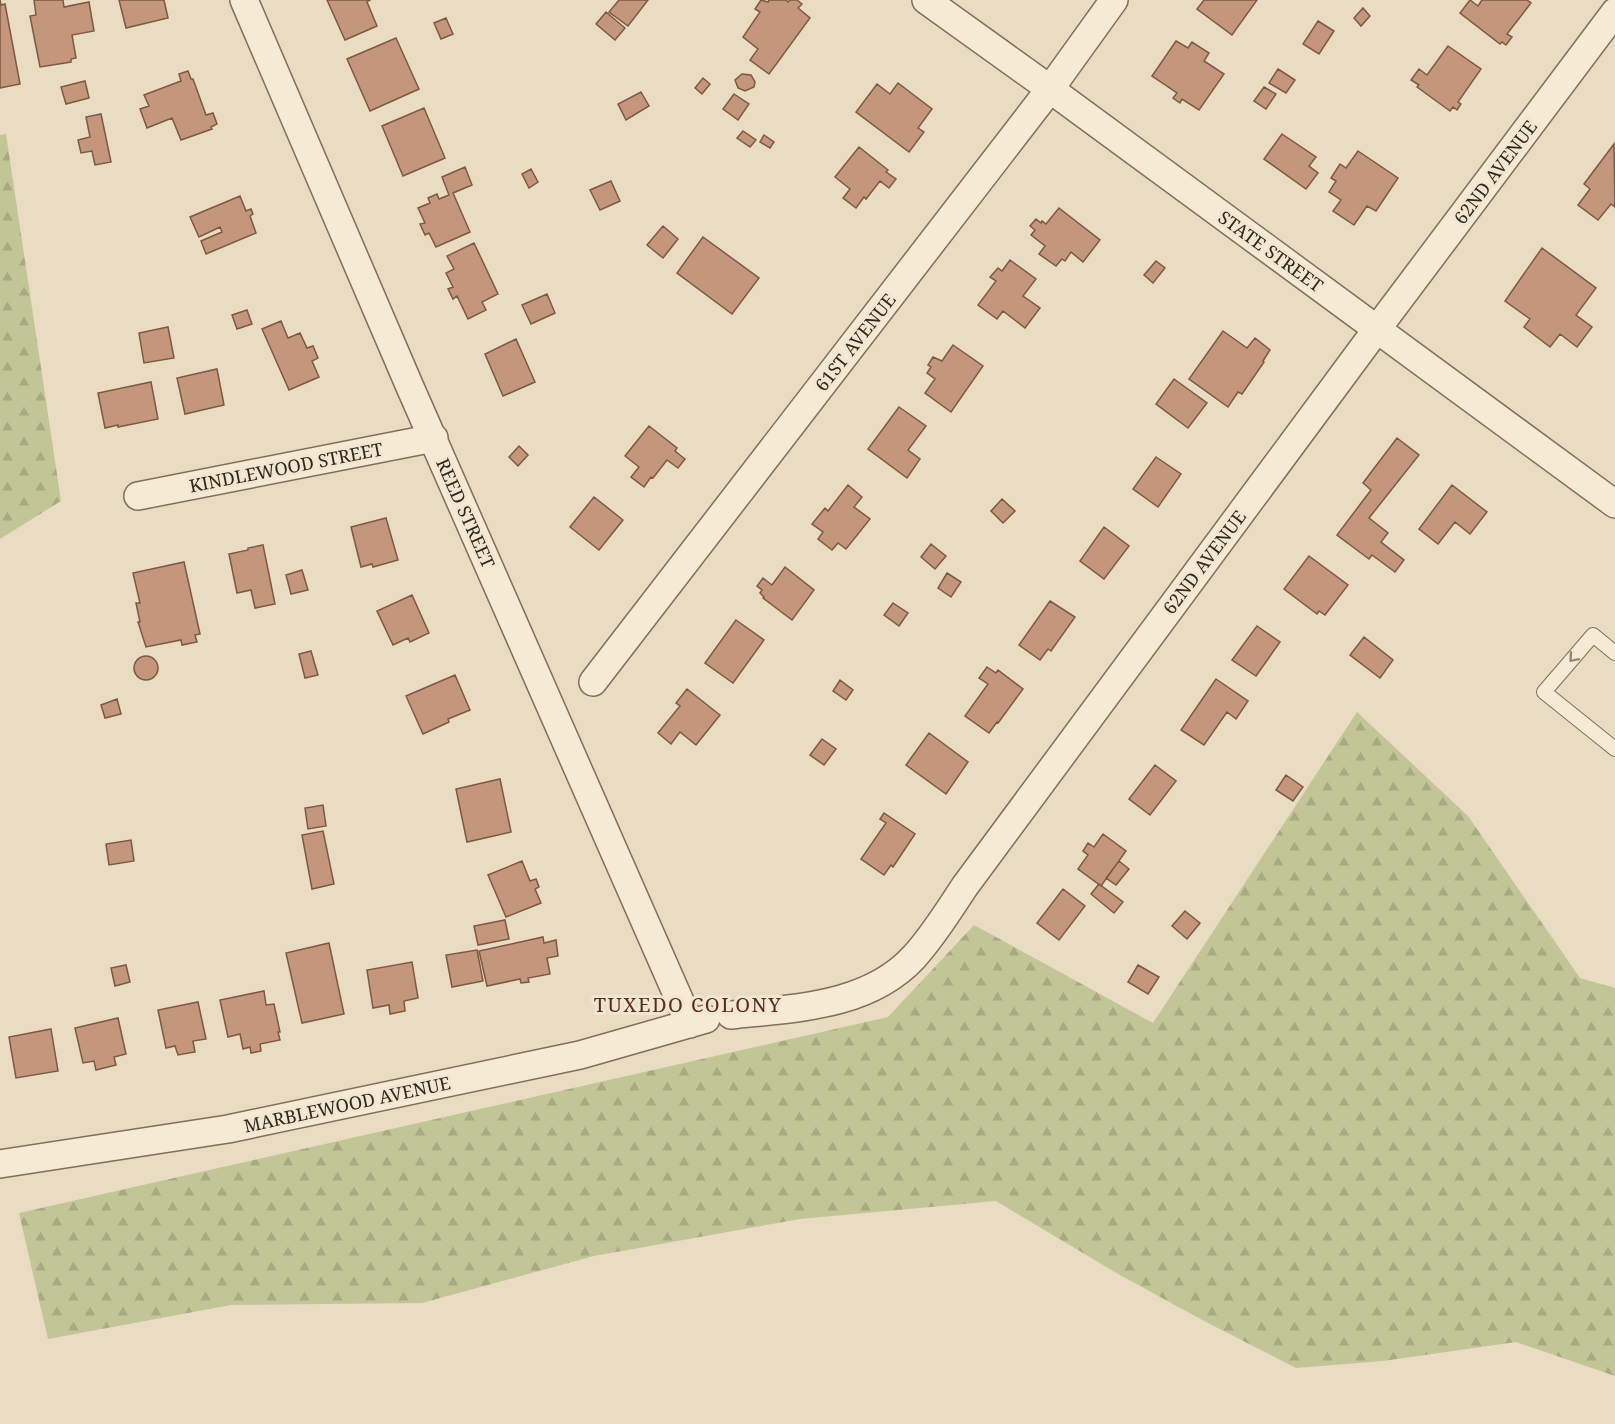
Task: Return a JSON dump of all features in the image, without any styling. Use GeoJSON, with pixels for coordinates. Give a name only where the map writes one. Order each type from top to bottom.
{"type":"FeatureCollection","features":[{"type":"Feature","properties":{"kind":"street","name":"REED STREET"},"geometry":{"type":"LineString","coordinates":[[244,0],[434,438],[709,1020]]}},
{"type":"Feature","properties":{"kind":"street","name":"STATE STREET"},"geometry":{"type":"LineString","coordinates":[[926,0],[1615,504]]}},
{"type":"Feature","properties":{"kind":"street","name":"61ST AVENUE"},"geometry":{"type":"LineString","coordinates":[[593,682],[1050,89],[1114,0]]}},
{"type":"Feature","properties":{"kind":"street","name":"62ND AVENUE"},"geometry":{"type":"LineString","coordinates":[[709,1020],[816,1006],[842,999],[899,972],[914,957],[1377,329],[1615,12]]}},
{"type":"Feature","properties":{"kind":"street","name":"KINDLEWOOD STREET"},"geometry":{"type":"LineString","coordinates":[[138,496],[434,438]]}},
{"type":"Feature","properties":{"kind":"street","name":"MARBLEWOOD AVENUE"},"geometry":{"type":"LineString","coordinates":[[0,1164],[228,1129],[580,1055],[709,1020]]}},
{"type":"Feature","properties":{"kind":"lane"},"geometry":{"type":"LineString","coordinates":[[1615,653],[1593,635],[1544,692],[1615,749]]}},
{"type":"Feature","properties":{"kind":"green space"},"geometry":{"type":"Polygon","coordinates":[[[6,134],[61,501],[0,539],[0,135],[6,134]]]}},
{"type":"Feature","properties":{"kind":"green space"},"geometry":{"type":"Polygon","coordinates":[[[1357,712],[1468,816],[1580,978],[1615,988],[1615,1376],[1516,1342],[1383,1361],[1296,1368],[1118,1274],[996,1201],[800,1219],[594,1256],[422,1303],[231,1305],[48,1339],[19,1213],[888,1017],[974,925],[1153,1023],[1357,712]]]}},
{"type":"Feature","properties":{"kind":"building"},"geometry":{"type":"Polygon","coordinates":[[[0,0],[1,5],[5,4],[20,84],[0,88],[0,0]]]}},
{"type":"Feature","properties":{"kind":"building"},"geometry":{"type":"Polygon","coordinates":[[[34,0],[63,0],[64,7],[89,2],[94,31],[72,35],[76,58],[71,59],[71,62],[40,67],[30,16],[36,15],[34,0]]]}},
{"type":"Feature","properties":{"kind":"building"},"geometry":{"type":"Polygon","coordinates":[[[119,0],[164,0],[168,18],[126,28],[119,0]]]}},
{"type":"Feature","properties":{"kind":"building"},"geometry":{"type":"Polygon","coordinates":[[[327,0],[370,0],[367,2],[377,26],[345,40],[327,0]]]}},
{"type":"Feature","properties":{"kind":"building"},"geometry":{"type":"Polygon","coordinates":[[[619,0],[648,0],[628,26],[609,12],[619,0]]]}},
{"type":"Feature","properties":{"kind":"building"},"geometry":{"type":"Polygon","coordinates":[[[761,0],[768,2],[769,0],[786,0],[788,2],[797,0],[802,4],[798,8],[810,18],[769,74],[750,60],[758,49],[743,37],[760,12],[755,9],[761,0]]]}},
{"type":"Feature","properties":{"kind":"building"},"geometry":{"type":"Polygon","coordinates":[[[1204,0],[1257,0],[1232,35],[1197,9],[1204,0]]]}},
{"type":"Feature","properties":{"kind":"building"},"geometry":{"type":"Polygon","coordinates":[[[1470,0],[1478,6],[1482,0],[1527,0],[1531,3],[1507,34],[1512,37],[1506,45],[1502,42],[1500,44],[1460,13],[1470,0]]]}},
{"type":"Feature","properties":{"kind":"building"},"geometry":{"type":"Polygon","coordinates":[[[1363,8],[1370,16],[1361,26],[1354,18],[1363,8]]]}},
{"type":"Feature","properties":{"kind":"building"},"geometry":{"type":"Polygon","coordinates":[[[606,12],[625,28],[615,40],[596,24],[606,12]]]}},
{"type":"Feature","properties":{"kind":"building"},"geometry":{"type":"Polygon","coordinates":[[[446,18],[453,34],[441,39],[434,23],[446,18]]]}},
{"type":"Feature","properties":{"kind":"building"},"geometry":{"type":"Polygon","coordinates":[[[1318,21],[1334,31],[1319,54],[1303,44],[1318,21]]]}},
{"type":"Feature","properties":{"kind":"building"},"geometry":{"type":"Polygon","coordinates":[[[396,38],[419,89],[370,111],[347,59],[396,38]]]}},
{"type":"Feature","properties":{"kind":"building"},"geometry":{"type":"Polygon","coordinates":[[[1176,41],[1188,48],[1192,42],[1209,53],[1204,61],[1224,74],[1199,110],[1182,99],[1180,103],[1173,98],[1177,93],[1152,76],[1176,41]]]}},
{"type":"Feature","properties":{"kind":"building"},"geometry":{"type":"Polygon","coordinates":[[[1448,46],[1481,69],[1458,102],[1461,104],[1457,110],[1453,107],[1450,111],[1411,80],[1419,69],[1427,75],[1448,46]]]}},
{"type":"Feature","properties":{"kind":"building"},"geometry":{"type":"Polygon","coordinates":[[[1278,69],[1295,80],[1286,93],[1269,83],[1278,69]]]}},
{"type":"Feature","properties":{"kind":"building"},"geometry":{"type":"Polygon","coordinates":[[[188,71],[206,115],[213,113],[217,124],[211,127],[212,129],[181,140],[172,118],[147,128],[140,109],[149,106],[144,95],[181,81],[179,74],[188,71]]]}},
{"type":"Feature","properties":{"kind":"building"},"geometry":{"type":"Polygon","coordinates":[[[742,74],[751,75],[755,82],[754,87],[745,91],[738,88],[735,80],[742,74]]]}},
{"type":"Feature","properties":{"kind":"building"},"geometry":{"type":"Polygon","coordinates":[[[703,78],[710,84],[702,94],[695,88],[703,78]]]}},
{"type":"Feature","properties":{"kind":"building"},"geometry":{"type":"Polygon","coordinates":[[[85,81],[89,98],[66,104],[61,87],[85,81]]]}},
{"type":"Feature","properties":{"kind":"building"},"geometry":{"type":"Polygon","coordinates":[[[898,83],[932,109],[918,128],[924,132],[909,152],[856,112],[877,84],[890,94],[898,83]]]}},
{"type":"Feature","properties":{"kind":"building"},"geometry":{"type":"Polygon","coordinates":[[[1264,87],[1276,94],[1266,109],[1254,101],[1264,87]]]}},
{"type":"Feature","properties":{"kind":"building"},"geometry":{"type":"Polygon","coordinates":[[[641,92],[649,106],[626,120],[618,104],[641,92]]]}},
{"type":"Feature","properties":{"kind":"building"},"geometry":{"type":"Polygon","coordinates":[[[734,94],[749,104],[738,120],[723,109],[734,94]]]}},
{"type":"Feature","properties":{"kind":"building"},"geometry":{"type":"Polygon","coordinates":[[[424,108],[445,158],[403,176],[382,126],[424,108]]]}},
{"type":"Feature","properties":{"kind":"building"},"geometry":{"type":"Polygon","coordinates":[[[101,114],[111,162],[95,165],[92,151],[81,153],[78,140],[90,137],[86,117],[101,114]]]}},
{"type":"Feature","properties":{"kind":"building"},"geometry":{"type":"Polygon","coordinates":[[[743,131],[756,140],[750,147],[737,138],[743,131]]]}},
{"type":"Feature","properties":{"kind":"building"},"geometry":{"type":"Polygon","coordinates":[[[1282,134],[1316,157],[1309,166],[1318,173],[1306,189],[1264,159],[1282,134]]]}},
{"type":"Feature","properties":{"kind":"building"},"geometry":{"type":"Polygon","coordinates":[[[764,135],[774,142],[770,148],[760,142],[764,135]]]}},
{"type":"Feature","properties":{"kind":"building"},"geometry":{"type":"Polygon","coordinates":[[[1614,144],[1615,207],[1611,204],[1598,220],[1578,205],[1590,189],[1584,184],[1614,144]]]}},
{"type":"Feature","properties":{"kind":"building"},"geometry":{"type":"Polygon","coordinates":[[[859,147],[896,179],[889,188],[880,181],[856,208],[843,198],[850,189],[835,177],[859,147]]]}},
{"type":"Feature","properties":{"kind":"building"},"geometry":{"type":"Polygon","coordinates":[[[1358,151],[1398,178],[1376,211],[1367,206],[1354,225],[1333,211],[1341,200],[1329,192],[1336,181],[1331,178],[1340,164],[1346,168],[1358,151]]]}},
{"type":"Feature","properties":{"kind":"building"},"geometry":{"type":"Polygon","coordinates":[[[465,167],[472,185],[453,193],[470,232],[436,247],[429,233],[425,235],[420,224],[425,223],[418,208],[430,203],[428,198],[437,194],[439,199],[449,195],[442,177],[465,167]]]}},
{"type":"Feature","properties":{"kind":"building"},"geometry":{"type":"Polygon","coordinates":[[[531,169],[538,182],[529,188],[522,174],[531,169]]]}},
{"type":"Feature","properties":{"kind":"building"},"geometry":{"type":"Polygon","coordinates":[[[611,181],[620,201],[600,210],[590,190],[611,181]]]}},
{"type":"Feature","properties":{"kind":"building"},"geometry":{"type":"Polygon","coordinates":[[[240,196],[246,211],[251,209],[253,214],[250,216],[256,233],[206,254],[201,241],[222,232],[220,227],[199,237],[190,217],[240,196]]]}},
{"type":"Feature","properties":{"kind":"building"},"geometry":{"type":"Polygon","coordinates":[[[1059,208],[1100,240],[1083,262],[1071,252],[1065,261],[1062,259],[1056,266],[1039,254],[1045,246],[1031,235],[1035,230],[1030,226],[1036,219],[1046,224],[1059,208]]]}},
{"type":"Feature","properties":{"kind":"building"},"geometry":{"type":"Polygon","coordinates":[[[663,226],[678,239],[663,258],[647,245],[663,226]]]}},
{"type":"Feature","properties":{"kind":"building"},"geometry":{"type":"Polygon","coordinates":[[[703,237],[759,278],[732,314],[677,273],[703,237]]]}},
{"type":"Feature","properties":{"kind":"building"},"geometry":{"type":"Polygon","coordinates":[[[474,243],[498,294],[482,302],[486,310],[468,319],[457,296],[453,299],[448,289],[453,287],[446,273],[454,269],[447,256],[474,243]]]}},
{"type":"Feature","properties":{"kind":"building"},"geometry":{"type":"Polygon","coordinates":[[[1542,248],[1596,288],[1576,315],[1592,327],[1577,347],[1560,334],[1550,347],[1524,327],[1530,319],[1505,301],[1542,248]]]}},
{"type":"Feature","properties":{"kind":"building"},"geometry":{"type":"Polygon","coordinates":[[[1010,260],[1036,279],[1023,296],[1040,308],[1025,328],[1003,311],[997,319],[978,305],[996,281],[990,277],[998,268],[1002,271],[1010,260]]]}},
{"type":"Feature","properties":{"kind":"building"},"geometry":{"type":"Polygon","coordinates":[[[1156,261],[1165,268],[1153,283],[1144,275],[1156,261]]]}},
{"type":"Feature","properties":{"kind":"building"},"geometry":{"type":"Polygon","coordinates":[[[547,294],[555,313],[531,324],[522,305],[547,294]]]}},
{"type":"Feature","properties":{"kind":"building"},"geometry":{"type":"Polygon","coordinates":[[[247,310],[252,324],[237,329],[232,315],[247,310]]]}},
{"type":"Feature","properties":{"kind":"building"},"geometry":{"type":"Polygon","coordinates":[[[281,321],[288,338],[300,333],[307,348],[313,346],[318,358],[312,361],[319,377],[289,390],[262,329],[281,321]]]}},
{"type":"Feature","properties":{"kind":"building"},"geometry":{"type":"Polygon","coordinates":[[[168,327],[174,358],[144,363],[139,333],[168,327]]]}},
{"type":"Feature","properties":{"kind":"building"},"geometry":{"type":"Polygon","coordinates":[[[1223,331],[1247,348],[1255,338],[1270,350],[1242,394],[1238,392],[1228,407],[1189,379],[1223,331]]]}},
{"type":"Feature","properties":{"kind":"building"},"geometry":{"type":"Polygon","coordinates":[[[516,339],[535,382],[503,396],[485,354],[516,339]]]}},
{"type":"Feature","properties":{"kind":"building"},"geometry":{"type":"Polygon","coordinates":[[[953,345],[983,366],[951,412],[925,393],[935,379],[927,373],[931,367],[928,365],[933,357],[942,361],[953,345]]]}},
{"type":"Feature","properties":{"kind":"building"},"geometry":{"type":"Polygon","coordinates":[[[217,369],[224,405],[185,414],[177,378],[217,369]]]}},
{"type":"Feature","properties":{"kind":"building"},"geometry":{"type":"Polygon","coordinates":[[[1174,379],[1207,403],[1188,428],[1156,404],[1174,379]]]}},
{"type":"Feature","properties":{"kind":"building"},"geometry":{"type":"Polygon","coordinates":[[[151,382],[158,419],[105,428],[98,393],[151,382]]]}},
{"type":"Feature","properties":{"kind":"building"},"geometry":{"type":"Polygon","coordinates":[[[899,407],[926,426],[908,450],[920,459],[907,478],[868,449],[899,407]]]}},
{"type":"Feature","properties":{"kind":"building"},"geometry":{"type":"Polygon","coordinates":[[[649,426],[677,448],[675,451],[685,459],[678,468],[667,460],[644,487],[631,477],[639,467],[625,456],[649,426]]]}},
{"type":"Feature","properties":{"kind":"building"},"geometry":{"type":"Polygon","coordinates":[[[1397,438],[1419,455],[1369,518],[1388,533],[1381,542],[1404,560],[1395,572],[1372,555],[1369,559],[1337,535],[1371,490],[1363,483],[1397,438]]]}},
{"type":"Feature","properties":{"kind":"building"},"geometry":{"type":"Polygon","coordinates":[[[519,446],[528,455],[518,466],[509,457],[519,446]]]}},
{"type":"Feature","properties":{"kind":"building"},"geometry":{"type":"Polygon","coordinates":[[[1156,457],[1181,474],[1158,507],[1133,489],[1156,457]]]}},
{"type":"Feature","properties":{"kind":"building"},"geometry":{"type":"Polygon","coordinates":[[[848,485],[862,497],[854,507],[870,519],[846,549],[838,543],[832,550],[818,539],[823,532],[812,524],[825,508],[828,511],[848,485]]]}},
{"type":"Feature","properties":{"kind":"building"},"geometry":{"type":"Polygon","coordinates":[[[1452,485],[1487,512],[1470,534],[1455,522],[1438,544],[1419,529],[1452,485]]]}},
{"type":"Feature","properties":{"kind":"building"},"geometry":{"type":"Polygon","coordinates":[[[594,497],[623,520],[599,550],[570,527],[594,497]]]}},
{"type":"Feature","properties":{"kind":"building"},"geometry":{"type":"Polygon","coordinates":[[[1002,499],[1015,511],[1003,523],[991,511],[1002,499]]]}},
{"type":"Feature","properties":{"kind":"building"},"geometry":{"type":"Polygon","coordinates":[[[386,518],[398,560],[373,567],[372,564],[361,567],[351,527],[386,518]]]}},
{"type":"Feature","properties":{"kind":"building"},"geometry":{"type":"Polygon","coordinates":[[[1104,527],[1129,546],[1104,579],[1080,561],[1104,527]]]}},
{"type":"Feature","properties":{"kind":"building"},"geometry":{"type":"Polygon","coordinates":[[[931,544],[946,556],[935,569],[921,557],[931,544]]]}},
{"type":"Feature","properties":{"kind":"building"},"geometry":{"type":"Polygon","coordinates":[[[263,545],[275,604],[255,608],[251,590],[237,593],[229,554],[263,545]]]}},
{"type":"Feature","properties":{"kind":"building"},"geometry":{"type":"Polygon","coordinates":[[[1309,556],[1348,585],[1325,615],[1319,611],[1317,614],[1284,589],[1309,556]]]}},
{"type":"Feature","properties":{"kind":"building"},"geometry":{"type":"Polygon","coordinates":[[[184,562],[200,634],[195,635],[197,642],[182,645],[181,640],[146,647],[138,622],[140,622],[136,603],[140,603],[133,573],[184,562]]]}},
{"type":"Feature","properties":{"kind":"building"},"geometry":{"type":"Polygon","coordinates":[[[785,567],[814,590],[792,620],[763,598],[760,593],[762,590],[757,586],[763,578],[772,585],[785,567]]]}},
{"type":"Feature","properties":{"kind":"building"},"geometry":{"type":"Polygon","coordinates":[[[302,570],[308,590],[291,594],[286,575],[302,570]]]}},
{"type":"Feature","properties":{"kind":"building"},"geometry":{"type":"Polygon","coordinates":[[[947,573],[961,582],[951,597],[938,588],[947,573]]]}},
{"type":"Feature","properties":{"kind":"building"},"geometry":{"type":"Polygon","coordinates":[[[412,595],[429,633],[410,642],[408,638],[393,645],[377,611],[412,595]]]}},
{"type":"Feature","properties":{"kind":"building"},"geometry":{"type":"Polygon","coordinates":[[[1050,601],[1075,617],[1051,651],[1048,649],[1040,660],[1019,645],[1050,601]]]}},
{"type":"Feature","properties":{"kind":"building"},"geometry":{"type":"Polygon","coordinates":[[[893,603],[908,613],[899,626],[884,615],[893,603]]]}},
{"type":"Feature","properties":{"kind":"building"},"geometry":{"type":"Polygon","coordinates":[[[736,620],[764,640],[733,683],[705,663],[736,620]]]}},
{"type":"Feature","properties":{"kind":"building"},"geometry":{"type":"Polygon","coordinates":[[[1257,626],[1280,642],[1256,676],[1232,660],[1257,626]]]}},
{"type":"Feature","properties":{"kind":"building"},"geometry":{"type":"Polygon","coordinates":[[[1364,637],[1393,660],[1380,678],[1350,655],[1364,637]]]}},
{"type":"Feature","properties":{"kind":"building"},"geometry":{"type":"Polygon","coordinates":[[[311,651],[318,675],[305,678],[299,654],[311,651]]]}},
{"type":"Feature","properties":{"kind":"building"},"geometry":{"type":"Polygon","coordinates":[[[146,656],[155,659],[158,668],[155,677],[146,680],[137,677],[134,668],[137,659],[146,656]]]}},
{"type":"Feature","properties":{"kind":"building"},"geometry":{"type":"Polygon","coordinates":[[[987,667],[996,673],[998,670],[1023,689],[989,733],[965,716],[988,684],[979,678],[987,667]]]}},
{"type":"Feature","properties":{"kind":"building"},"geometry":{"type":"Polygon","coordinates":[[[455,675],[470,710],[448,719],[449,722],[423,734],[406,696],[455,675]]]}},
{"type":"Feature","properties":{"kind":"building"},"geometry":{"type":"Polygon","coordinates":[[[1216,679],[1248,701],[1236,719],[1227,712],[1204,745],[1181,730],[1216,679]]]}},
{"type":"Feature","properties":{"kind":"building"},"geometry":{"type":"Polygon","coordinates":[[[840,680],[853,690],[846,700],[833,691],[840,680]]]}},
{"type":"Feature","properties":{"kind":"building"},"geometry":{"type":"Polygon","coordinates":[[[687,689],[720,715],[696,745],[680,732],[671,744],[658,733],[680,706],[676,703],[687,689]]]}},
{"type":"Feature","properties":{"kind":"building"},"geometry":{"type":"Polygon","coordinates":[[[117,699],[121,714],[105,718],[101,705],[117,699]]]}},
{"type":"Feature","properties":{"kind":"building"},"geometry":{"type":"Polygon","coordinates":[[[929,733],[968,762],[946,794],[906,765],[929,733]]]}},
{"type":"Feature","properties":{"kind":"building"},"geometry":{"type":"Polygon","coordinates":[[[822,739],[836,749],[824,765],[810,755],[822,739]]]}},
{"type":"Feature","properties":{"kind":"building"},"geometry":{"type":"Polygon","coordinates":[[[1155,765],[1176,781],[1150,815],[1129,799],[1155,765]]]}},
{"type":"Feature","properties":{"kind":"building"},"geometry":{"type":"Polygon","coordinates":[[[1286,775],[1303,787],[1293,801],[1276,790],[1286,775]]]}},
{"type":"Feature","properties":{"kind":"building"},"geometry":{"type":"Polygon","coordinates":[[[500,779],[511,832],[467,842],[456,789],[500,779]]]}},
{"type":"Feature","properties":{"kind":"building"},"geometry":{"type":"Polygon","coordinates":[[[323,805],[326,826],[308,829],[305,808],[323,805]]]}},
{"type":"Feature","properties":{"kind":"building"},"geometry":{"type":"Polygon","coordinates":[[[884,813],[915,834],[893,867],[891,865],[884,875],[861,859],[886,823],[880,819],[884,813]]]}},
{"type":"Feature","properties":{"kind":"building"},"geometry":{"type":"Polygon","coordinates":[[[323,831],[334,884],[312,889],[302,835],[323,831]]]}},
{"type":"Feature","properties":{"kind":"building"},"geometry":{"type":"Polygon","coordinates":[[[1103,834],[1126,851],[1101,886],[1078,869],[1088,855],[1083,851],[1088,843],[1094,847],[1103,834]]]}},
{"type":"Feature","properties":{"kind":"building"},"geometry":{"type":"Polygon","coordinates":[[[131,840],[134,861],[109,865],[106,844],[131,840]]]}},
{"type":"Feature","properties":{"kind":"building"},"geometry":{"type":"Polygon","coordinates":[[[522,861],[530,881],[536,879],[539,887],[535,889],[541,903],[506,917],[488,875],[522,861]]]}},
{"type":"Feature","properties":{"kind":"building"},"geometry":{"type":"Polygon","coordinates":[[[1119,861],[1129,869],[1116,885],[1106,878],[1119,861]]]}},
{"type":"Feature","properties":{"kind":"building"},"geometry":{"type":"Polygon","coordinates":[[[1099,884],[1123,902],[1114,913],[1091,894],[1099,884]]]}},
{"type":"Feature","properties":{"kind":"building"},"geometry":{"type":"Polygon","coordinates":[[[1063,889],[1085,906],[1059,940],[1037,923],[1063,889]]]}},
{"type":"Feature","properties":{"kind":"building"},"geometry":{"type":"Polygon","coordinates":[[[1185,911],[1200,923],[1187,939],[1172,926],[1185,911]]]}},
{"type":"Feature","properties":{"kind":"building"},"geometry":{"type":"Polygon","coordinates":[[[505,920],[509,939],[478,945],[474,926],[505,920]]]}},
{"type":"Feature","properties":{"kind":"building"},"geometry":{"type":"Polygon","coordinates":[[[543,937],[544,943],[556,940],[558,956],[547,958],[550,974],[528,978],[529,982],[521,983],[520,979],[487,986],[479,951],[543,937]]]}},
{"type":"Feature","properties":{"kind":"building"},"geometry":{"type":"Polygon","coordinates":[[[329,943],[344,1014],[302,1023],[286,953],[329,943]]]}},
{"type":"Feature","properties":{"kind":"building"},"geometry":{"type":"Polygon","coordinates":[[[477,950],[483,981],[452,987],[446,955],[477,950]]]}},
{"type":"Feature","properties":{"kind":"building"},"geometry":{"type":"Polygon","coordinates":[[[412,962],[418,998],[404,1001],[405,1011],[390,1014],[389,1005],[373,1008],[367,970],[412,962]]]}},
{"type":"Feature","properties":{"kind":"building"},"geometry":{"type":"Polygon","coordinates":[[[126,965],[130,982],[115,986],[111,968],[126,965]]]}},
{"type":"Feature","properties":{"kind":"building"},"geometry":{"type":"Polygon","coordinates":[[[1138,965],[1159,977],[1148,994],[1128,982],[1138,965]]]}},
{"type":"Feature","properties":{"kind":"building"},"geometry":{"type":"Polygon","coordinates":[[[264,991],[266,1005],[274,1004],[280,1040],[260,1044],[261,1051],[251,1053],[250,1047],[243,1049],[240,1034],[228,1037],[220,1000],[264,991]]]}},
{"type":"Feature","properties":{"kind":"building"},"geometry":{"type":"Polygon","coordinates":[[[198,1002],[206,1039],[193,1041],[195,1052],[178,1055],[175,1046],[166,1048],[158,1010],[198,1002]]]}},
{"type":"Feature","properties":{"kind":"building"},"geometry":{"type":"Polygon","coordinates":[[[118,1018],[126,1054],[114,1057],[116,1065],[96,1070],[94,1061],[83,1063],[75,1028],[118,1018]]]}},
{"type":"Feature","properties":{"kind":"building"},"geometry":{"type":"Polygon","coordinates":[[[51,1029],[58,1071],[16,1078],[9,1037],[51,1029]]]}},
{"type":"Feature","properties":{"kind":"district","name":"TUXEDO COLONY"},"geometry":{"type":"Point","coordinates":[688,1004]}}]}
